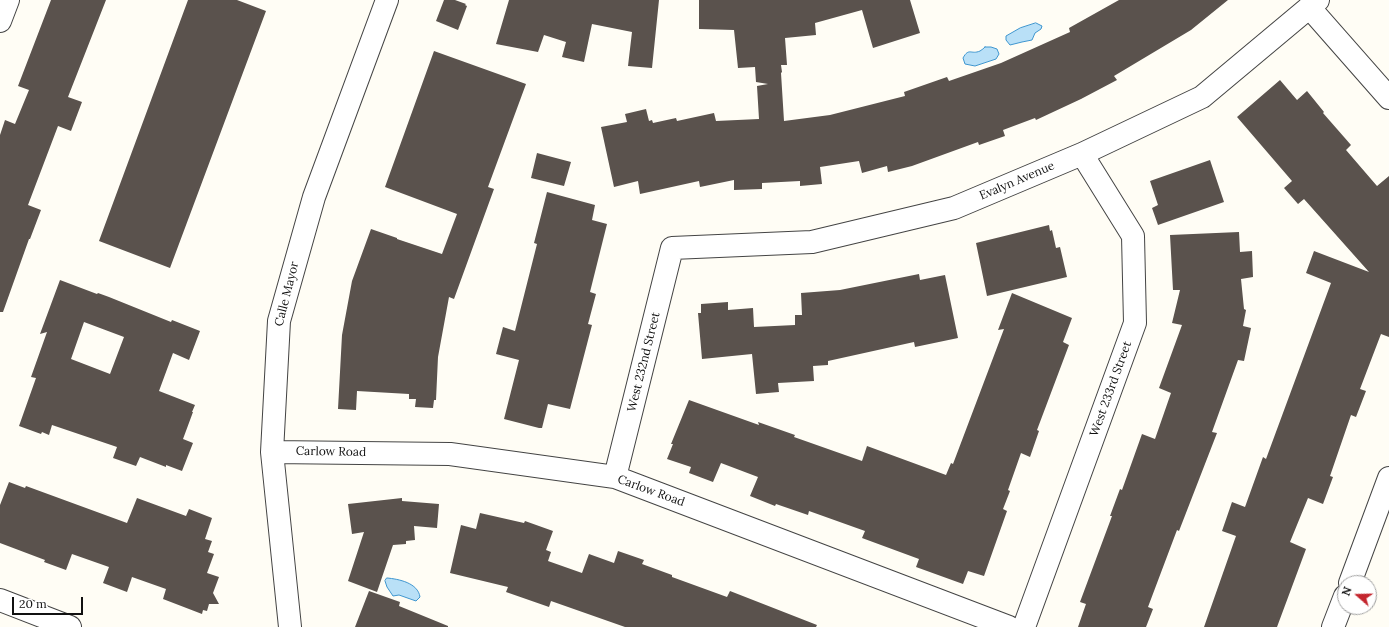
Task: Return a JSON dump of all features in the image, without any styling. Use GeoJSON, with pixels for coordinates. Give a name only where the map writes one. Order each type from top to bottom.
{"type":"FeatureCollection","features":[{"type":"Feature","properties":{"kind":"street"},"geometry":{"type":"LineString","coordinates":[[0,21],[8,0]]}},
{"type":"Feature","properties":{"kind":"street","name":"Calle Mayor"},"geometry":{"type":"LineString","coordinates":[[290,627],[272,452],[279,320],[314,197],[387,0]]}},
{"type":"Feature","properties":{"kind":"street"},"geometry":{"type":"LineString","coordinates":[[1313,4],[1389,98]]}},
{"type":"Feature","properties":{"kind":"street","name":"Evalyn Avenue"},"geometry":{"type":"LineString","coordinates":[[672,248],[812,242],[954,208],[1082,154],[1202,97],[1313,4]]}},
{"type":"Feature","properties":{"kind":"street","name":"West 233rd Street"},"geometry":{"type":"LineString","coordinates":[[1024,627],[1135,323],[1133,236],[1082,154]]}},
{"type":"Feature","properties":{"kind":"street","name":"West 232nd Street"},"geometry":{"type":"LineString","coordinates":[[615,477],[672,248]]}},
{"type":"Feature","properties":{"kind":"street","name":"Carlow Road"},"geometry":{"type":"LineString","coordinates":[[272,452],[450,454],[615,477],[1009,627]]}},
{"type":"Feature","properties":{"kind":"street"},"geometry":{"type":"LineString","coordinates":[[1353,575],[1389,478]]}},
{"type":"Feature","properties":{"kind":"street"},"geometry":{"type":"LineString","coordinates":[[0,600],[70,627]]}},
{"type":"Feature","properties":{"kind":"street"},"geometry":{"type":"LineString","coordinates":[[1334,627],[1338,615]]}},
{"type":"Feature","properties":{"kind":"water"},"geometry":{"type":"Polygon","coordinates":[[[1036,23],[1042,26],[1041,29],[1035,33],[1032,40],[1010,45],[1006,40],[1006,36],[1020,28],[1036,23]]]}},
{"type":"Feature","properties":{"kind":"water"},"geometry":{"type":"Polygon","coordinates":[[[985,47],[997,49],[999,54],[996,59],[975,66],[965,64],[963,58],[967,53],[981,51],[985,47]]]}},
{"type":"Feature","properties":{"kind":"water"},"geometry":{"type":"Polygon","coordinates":[[[387,578],[397,579],[412,585],[416,588],[420,597],[416,601],[399,595],[393,596],[385,581],[387,578]]]}},
{"type":"Feature","properties":{"kind":"building"},"geometry":{"type":"Polygon","coordinates":[[[51,0],[106,0],[68,97],[82,102],[71,131],[58,126],[28,205],[41,210],[3,312],[0,312],[0,135],[5,120],[15,124],[29,90],[18,86],[51,0]]]}},
{"type":"Feature","properties":{"kind":"building"},"geometry":{"type":"Polygon","coordinates":[[[188,0],[237,0],[266,11],[170,268],[99,241],[188,0]]]}},
{"type":"Feature","properties":{"kind":"building"},"geometry":{"type":"Polygon","coordinates":[[[444,0],[455,0],[466,4],[465,5],[467,6],[458,30],[436,21],[444,0]]]}},
{"type":"Feature","properties":{"kind":"building"},"geometry":{"type":"Polygon","coordinates":[[[509,0],[659,0],[652,68],[628,66],[632,32],[592,24],[584,62],[562,57],[566,42],[544,35],[538,52],[496,44],[509,0]]]}},
{"type":"Feature","properties":{"kind":"building"},"geometry":{"type":"Polygon","coordinates":[[[699,0],[910,0],[920,33],[873,48],[862,10],[815,23],[816,35],[785,38],[787,65],[781,65],[784,121],[830,115],[905,96],[904,92],[947,77],[949,81],[1001,63],[1070,32],[1069,28],[1119,0],[1228,0],[1191,30],[1114,76],[1117,80],[1081,99],[1036,120],[1035,118],[1003,130],[1005,136],[979,145],[978,142],[912,166],[888,172],[887,166],[862,173],[859,161],[820,167],[822,184],[800,186],[800,181],[762,183],[762,189],[734,190],[734,180],[700,187],[699,181],[640,194],[638,181],[614,187],[601,127],[627,122],[625,114],[646,109],[649,121],[652,120],[653,123],[676,118],[677,121],[714,113],[716,121],[759,119],[757,86],[768,84],[756,82],[755,67],[738,68],[734,30],[699,29],[699,0]]]}},
{"type":"Feature","properties":{"kind":"building"},"geometry":{"type":"Polygon","coordinates":[[[434,51],[526,84],[488,187],[494,189],[454,299],[449,297],[438,357],[436,400],[434,400],[433,408],[415,407],[416,399],[409,399],[409,394],[357,391],[356,410],[338,409],[342,335],[352,281],[371,229],[442,254],[457,214],[385,187],[434,51]]]}},
{"type":"Feature","properties":{"kind":"building"},"geometry":{"type":"Polygon","coordinates":[[[1280,80],[1297,100],[1307,91],[1324,112],[1323,113],[1351,145],[1346,150],[1377,186],[1389,176],[1389,337],[1381,334],[1360,389],[1366,391],[1356,417],[1351,415],[1330,476],[1333,477],[1323,504],[1308,498],[1290,542],[1306,549],[1277,627],[1204,627],[1236,536],[1222,531],[1232,502],[1245,507],[1263,457],[1266,459],[1331,283],[1306,273],[1314,251],[1369,272],[1304,199],[1298,204],[1284,188],[1292,181],[1237,117],[1280,80]]]}},
{"type":"Feature","properties":{"kind":"building"},"geometry":{"type":"Polygon","coordinates":[[[537,153],[571,162],[564,186],[531,178],[537,153]]]}},
{"type":"Feature","properties":{"kind":"building"},"geometry":{"type":"Polygon","coordinates":[[[1210,160],[1224,202],[1158,225],[1152,208],[1158,205],[1150,181],[1210,160]]]}},
{"type":"Feature","properties":{"kind":"building"},"geometry":{"type":"Polygon","coordinates":[[[547,192],[595,205],[592,220],[607,224],[590,292],[596,294],[588,324],[592,325],[570,409],[548,404],[542,428],[539,428],[504,419],[519,360],[496,354],[503,327],[515,331],[537,244],[534,243],[547,192]]]}},
{"type":"Feature","properties":{"kind":"building"},"geometry":{"type":"Polygon","coordinates":[[[1049,225],[1050,231],[1052,230],[1056,248],[1060,247],[1067,277],[987,296],[976,243],[1049,225]]]}},
{"type":"Feature","properties":{"kind":"building"},"geometry":{"type":"Polygon","coordinates":[[[1239,232],[1240,252],[1252,251],[1253,277],[1241,279],[1244,309],[1246,310],[1243,326],[1251,328],[1244,361],[1238,360],[1212,432],[1217,433],[1179,531],[1177,530],[1148,607],[1153,609],[1146,627],[1078,627],[1086,604],[1080,602],[1112,516],[1110,516],[1120,489],[1122,490],[1142,434],[1155,439],[1171,393],[1159,388],[1182,325],[1172,323],[1180,290],[1173,290],[1170,235],[1239,232]]]}},
{"type":"Feature","properties":{"kind":"building"},"geometry":{"type":"Polygon","coordinates":[[[919,274],[920,280],[945,275],[958,338],[915,347],[914,342],[828,361],[828,365],[813,366],[814,381],[778,383],[779,392],[756,394],[752,354],[702,359],[698,313],[701,313],[701,304],[728,302],[728,310],[753,308],[754,327],[795,325],[795,315],[802,315],[801,293],[840,290],[919,274]]]}},
{"type":"Feature","properties":{"kind":"building"},"geometry":{"type":"Polygon","coordinates":[[[60,280],[109,297],[171,322],[172,320],[200,331],[189,360],[173,353],[159,391],[195,405],[183,439],[193,443],[182,471],[166,465],[166,467],[140,457],[136,466],[113,458],[117,447],[52,425],[49,435],[42,432],[41,434],[19,426],[36,378],[31,377],[47,332],[40,334],[60,280]],[[84,322],[71,359],[110,374],[124,337],[84,322]]]}},
{"type":"Feature","properties":{"kind":"building"},"geometry":{"type":"Polygon","coordinates":[[[1012,293],[1072,318],[1063,342],[1069,345],[1037,430],[1039,431],[1030,457],[1021,453],[1003,509],[1007,511],[984,576],[968,571],[963,584],[916,567],[919,559],[862,538],[865,531],[809,511],[808,515],[776,504],[775,506],[750,496],[758,477],[721,463],[713,482],[689,473],[691,467],[667,459],[673,444],[671,444],[689,400],[759,425],[758,422],[795,435],[794,437],[862,461],[867,446],[946,475],[951,463],[953,464],[1004,329],[998,330],[1012,293]]]}},
{"type":"Feature","properties":{"kind":"building"},"geometry":{"type":"Polygon","coordinates":[[[9,482],[25,488],[26,486],[127,523],[137,498],[186,516],[189,509],[212,518],[205,539],[212,541],[208,552],[214,554],[207,573],[219,577],[213,593],[219,604],[209,604],[207,611],[203,610],[202,614],[163,599],[166,589],[132,577],[127,592],[103,583],[109,567],[72,554],[66,570],[44,562],[45,560],[0,543],[0,505],[9,482]]]}},
{"type":"Feature","properties":{"kind":"building"},"geometry":{"type":"Polygon","coordinates":[[[402,498],[402,501],[439,504],[437,528],[414,526],[415,540],[406,541],[406,544],[393,545],[377,592],[348,581],[364,532],[352,534],[348,504],[402,498]]]}},
{"type":"Feature","properties":{"kind":"building"},"geometry":{"type":"Polygon","coordinates":[[[480,513],[524,523],[525,521],[553,531],[546,550],[551,552],[548,561],[582,573],[589,554],[614,563],[618,551],[644,560],[642,564],[672,575],[672,577],[727,597],[730,591],[817,625],[816,627],[625,627],[551,601],[549,607],[506,592],[508,587],[450,573],[461,525],[476,529],[480,513]]]}},
{"type":"Feature","properties":{"kind":"building"},"geometry":{"type":"Polygon","coordinates":[[[369,591],[400,602],[399,606],[448,627],[355,627],[369,591]]]}}]}
